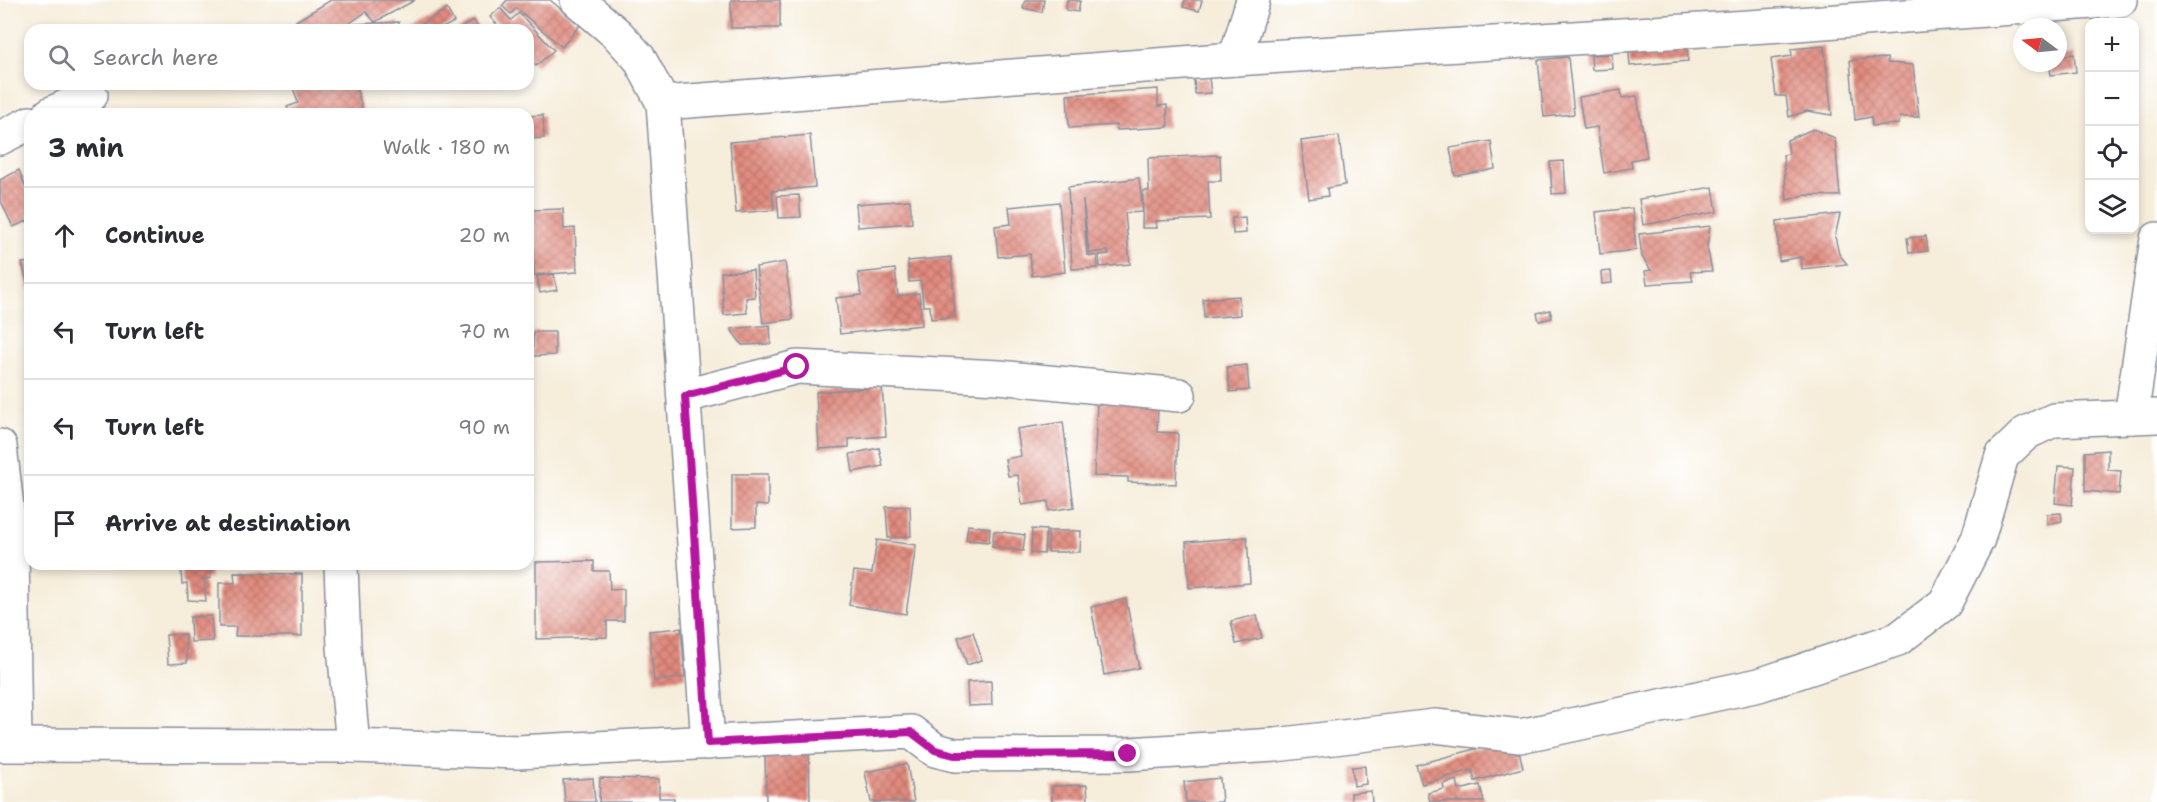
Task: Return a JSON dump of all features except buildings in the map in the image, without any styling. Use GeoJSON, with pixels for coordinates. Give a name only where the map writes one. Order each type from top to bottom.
{"type":"FeatureCollection","features":[{"type":"Feature","properties":{"kind":"street"},"geometry":{"type":"LineString","coordinates":[[577,0],[617,34],[639,58],[663,104],[708,743]]}},
{"type":"Feature","properties":{"kind":"street"},"geometry":{"type":"LineString","coordinates":[[1235,59],[1253,0]]}},
{"type":"Feature","properties":{"kind":"street"},"geometry":{"type":"LineString","coordinates":[[663,104],[1235,59],[1809,23],[2120,0]]}},
{"type":"Feature","properties":{"kind":"street"},"geometry":{"type":"LineString","coordinates":[[62,108],[91,94]]}},
{"type":"Feature","properties":{"kind":"street"},"geometry":{"type":"LineString","coordinates":[[0,138],[24,126]]}},
{"type":"Feature","properties":{"kind":"street"},"geometry":{"type":"LineString","coordinates":[[0,446],[12,551],[8,744],[353,746],[518,752],[911,732],[935,750],[955,755],[1128,754],[1275,745],[1435,726],[1520,736],[1759,685],[1898,639],[1945,603],[1978,539],[2002,456],[2026,433],[2055,420],[2144,417],[2157,239]]}},
{"type":"Feature","properties":{"kind":"street"},"geometry":{"type":"LineString","coordinates":[[685,396],[797,367],[999,377],[1179,394]]}},
{"type":"Feature","properties":{"kind":"street"},"geometry":{"type":"LineString","coordinates":[[341,570],[344,647],[353,746]]}},
{"type":"Feature","properties":{"kind":"route"},"geometry":{"type":"LineString","coordinates":[[797,367],[685,396],[708,743],[911,732],[935,750],[955,755],[1128,754]]}}]}
